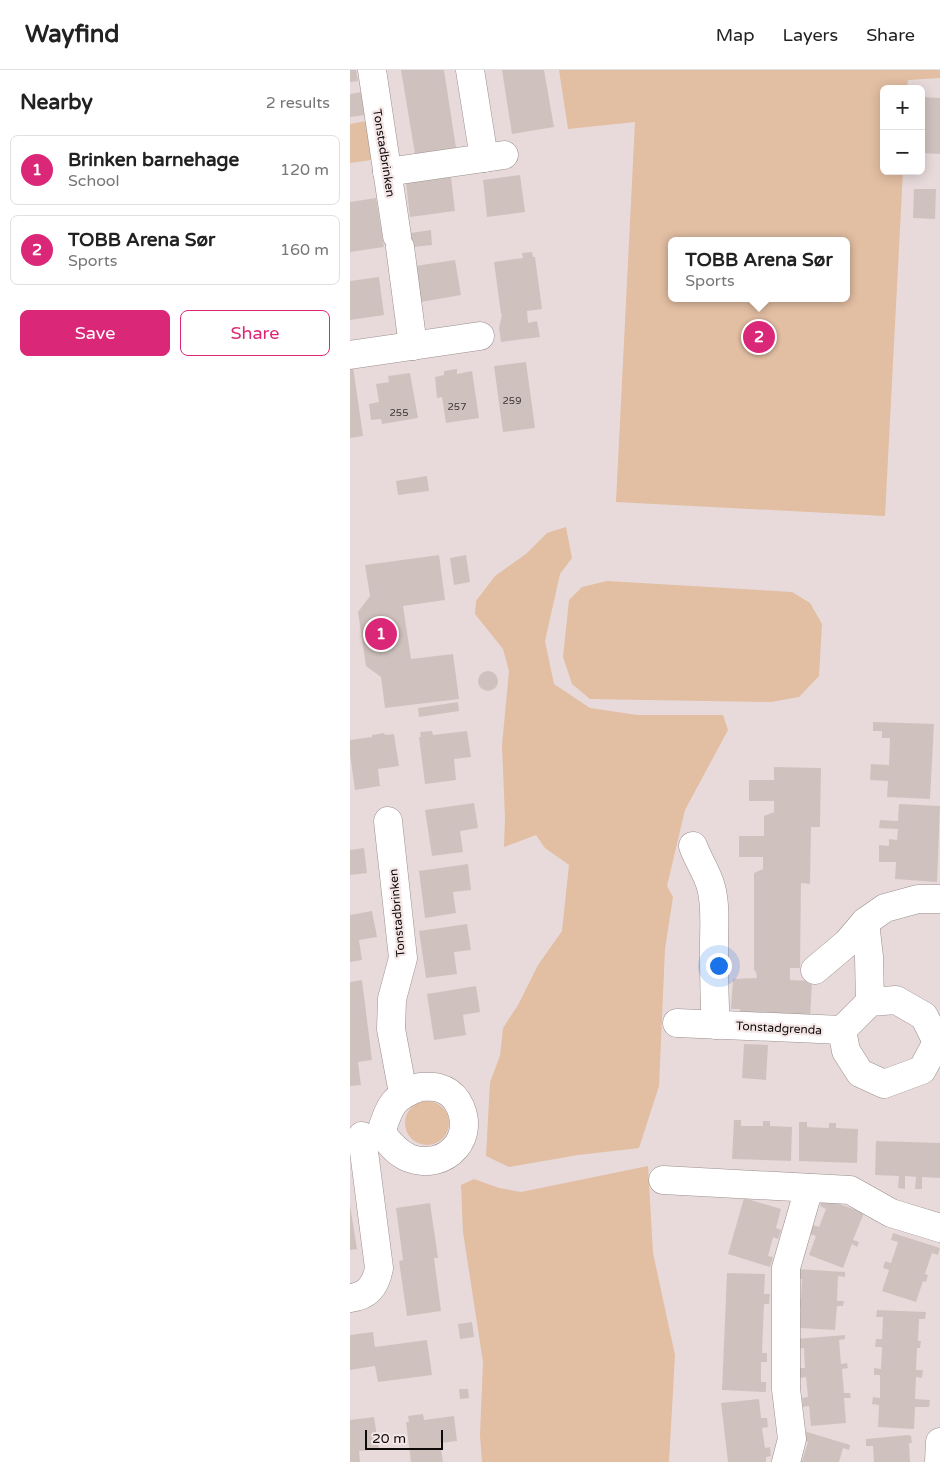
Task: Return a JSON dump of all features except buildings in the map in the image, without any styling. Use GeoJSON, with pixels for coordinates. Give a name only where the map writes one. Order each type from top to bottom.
{"type":"FeatureCollection","features":[{"type":"Feature","properties":{"kind":"street","name":"Tonstadbrinken"},"geometry":{"type":"LineString","coordinates":[[372,70],[413,346]]}},
{"type":"Feature","properties":{"kind":"street"},"geometry":{"type":"LineString","coordinates":[[387,172],[494,156],[470,70]]}},
{"type":"Feature","properties":{"kind":"street"},"geometry":{"type":"LineString","coordinates":[[350,355],[480,336]]}},
{"type":"Feature","properties":{"kind":"street","name":"Tonstadbrinken"},"geometry":{"type":"LineString","coordinates":[[388,821],[403,958],[392,999],[390,1029],[403,1093]]}},
{"type":"Feature","properties":{"kind":"street"},"geometry":{"type":"LineString","coordinates":[[693,846],[707,874],[712,890],[716,1025]]}},
{"type":"Feature","properties":{"kind":"street"},"geometry":{"type":"LineString","coordinates":[[815,970],[846,943],[865,922],[885,908],[918,899],[940,899]]}},
{"type":"Feature","properties":{"kind":"street"},"geometry":{"type":"LineString","coordinates":[[865,922],[869,957],[870,1002]]}},
{"type":"Feature","properties":{"kind":"street"},"geometry":{"type":"LineString","coordinates":[[896,1000],[924,1016],[939,1042],[922,1070],[884,1084],[860,1074],[846,1051],[842,1030],[870,1002],[896,1000]]}},
{"type":"Feature","properties":{"kind":"street","name":"Tonstadgrenda"},"geometry":{"type":"LineString","coordinates":[[677,1023],[842,1030]]}},
{"type":"Feature","properties":{"kind":"street"},"geometry":{"type":"LineString","coordinates":[[350,1298],[360,1297],[376,1282],[379,1268],[359,1186],[364,1135],[403,1093],[420,1087],[440,1088],[453,1095],[462,1110],[465,1128],[458,1145],[444,1157],[426,1161],[410,1158],[364,1135]]}},
{"type":"Feature","properties":{"kind":"street"},"geometry":{"type":"LineString","coordinates":[[663,1180],[850,1190],[891,1213],[940,1228]]}},
{"type":"Feature","properties":{"kind":"street"},"geometry":{"type":"LineString","coordinates":[[786,1462],[792,1439],[786,1389],[786,1268],[809,1188]]}},
{"type":"Feature","properties":{"kind":"street"},"geometry":{"type":"LineString","coordinates":[[939,1462],[940,1442]]}},
{"type":"Feature","properties":{"kind":"shaded area"},"geometry":{"type":"Polygon","coordinates":[[[559,70],[940,70],[940,78],[908,80],[907,85],[880,85],[880,175],[903,175],[885,516],[616,502],[635,122],[568,129],[559,70]]]}},
{"type":"Feature","properties":{"kind":"shaded area"},"geometry":{"type":"Polygon","coordinates":[[[372,120],[378,159],[350,163],[350,124],[372,120]]]}},
{"type":"Feature","properties":{"kind":"shaded area"},"geometry":{"type":"Polygon","coordinates":[[[566,527],[572,558],[560,574],[545,641],[554,684],[590,708],[637,715],[723,715],[728,730],[685,810],[667,886],[673,897],[665,949],[659,1086],[639,1148],[578,1155],[509,1167],[486,1156],[490,1082],[500,1056],[503,1028],[518,1005],[538,965],[562,931],[569,865],[545,848],[536,835],[504,847],[505,818],[502,745],[509,671],[503,649],[475,614],[476,601],[495,576],[526,554],[547,533],[566,527]]]}},
{"type":"Feature","properties":{"kind":"shaded area"},"geometry":{"type":"Polygon","coordinates":[[[607,581],[792,592],[810,603],[822,624],[819,676],[799,697],[771,702],[590,699],[572,684],[563,657],[569,600],[582,587],[607,581]]]}},
{"type":"Feature","properties":{"kind":"shaded area"},"geometry":{"type":"Polygon","coordinates":[[[427,1101],[439,1105],[445,1111],[449,1123],[445,1135],[439,1141],[427,1145],[415,1141],[409,1135],[405,1123],[409,1111],[415,1105],[427,1101]]]}},
{"type":"Feature","properties":{"kind":"shaded area"},"geometry":{"type":"Polygon","coordinates":[[[648,1166],[653,1253],[675,1355],[669,1462],[482,1462],[480,1435],[483,1362],[463,1232],[461,1185],[474,1179],[499,1188],[521,1192],[648,1166]]]}},
{"type":"Feature","properties":{"kind":"place","name":"TOBB Arena Sør"},"geometry":{"type":"Point","coordinates":[759,337]}},
{"type":"Feature","properties":{"kind":"place","name":"Brinken barnehage"},"geometry":{"type":"Point","coordinates":[381,634]}}]}
